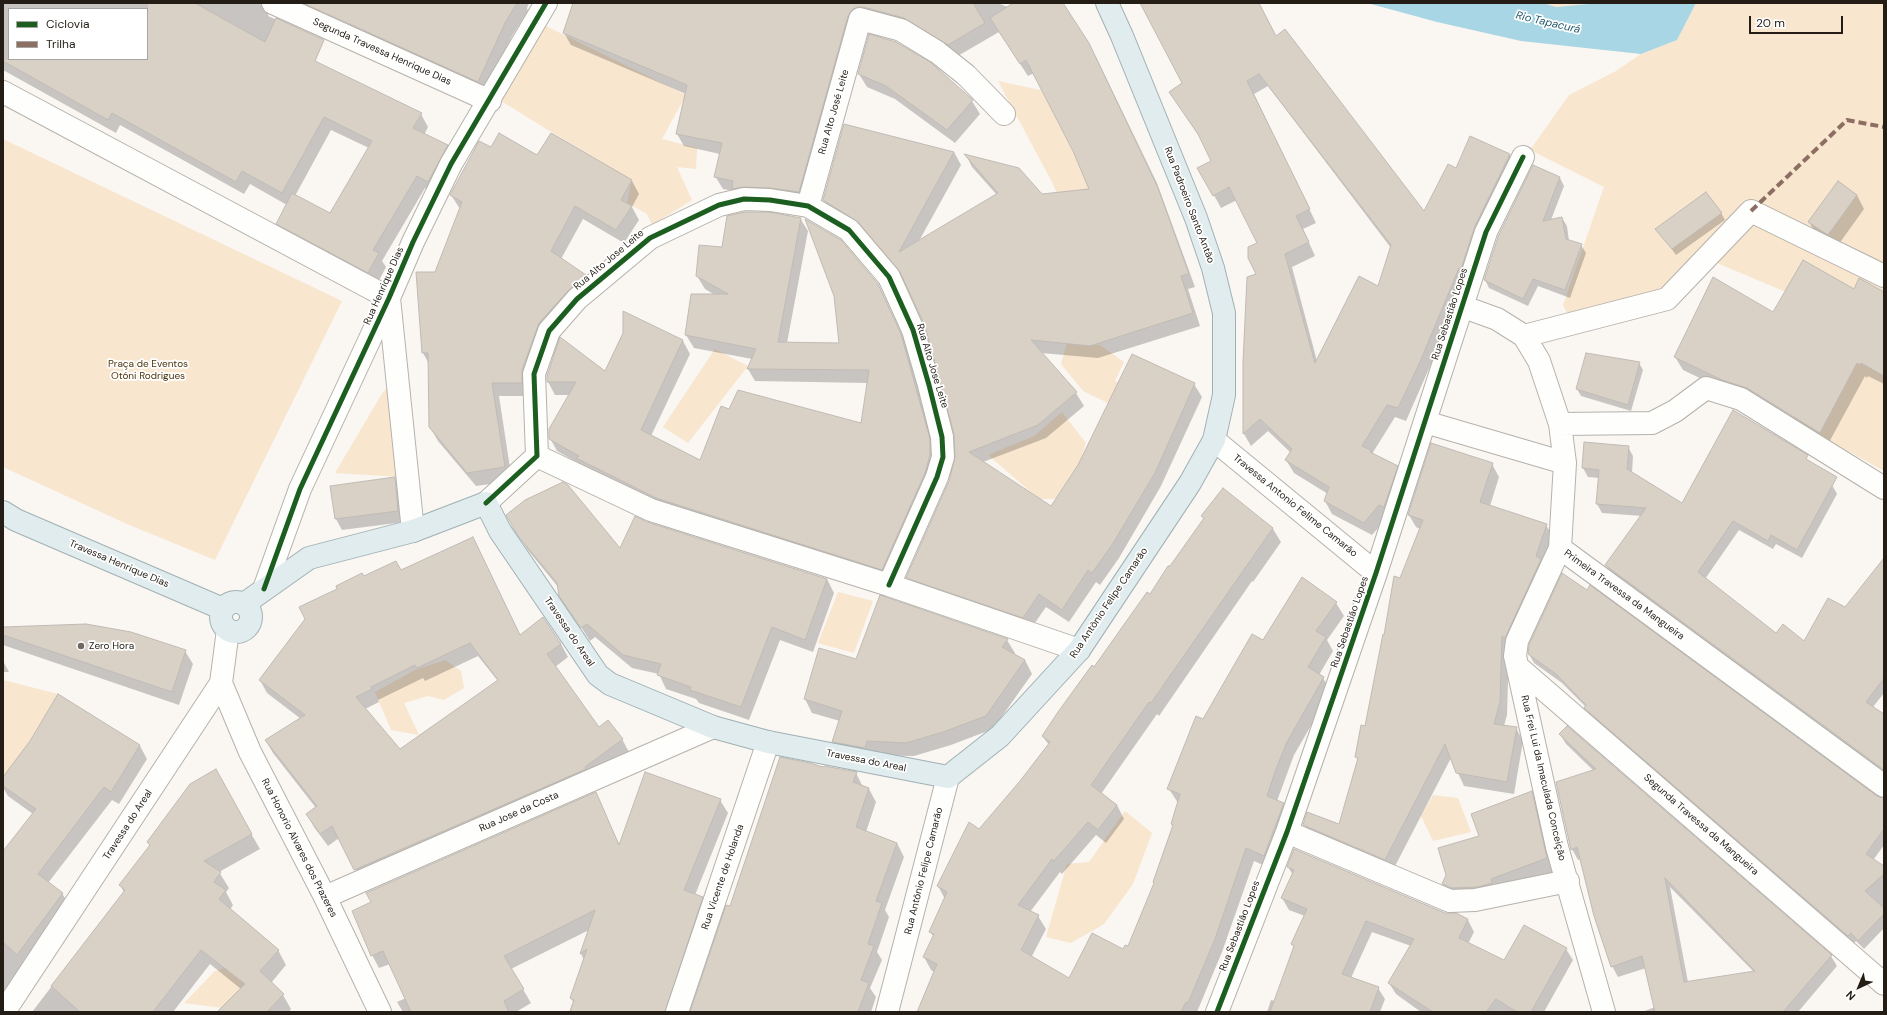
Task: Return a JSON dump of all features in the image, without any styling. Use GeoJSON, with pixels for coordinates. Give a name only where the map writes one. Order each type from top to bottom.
{"type":"FeatureCollection","features":[{"type":"Feature","properties":{"kind":"main road","name":"Rua Padroeiro Santo Antão"},"geometry":{"type":"LineString","coordinates":[[1107,3],[1122,36],[1196,218],[1215,276],[1224,313],[1225,350],[1224,395],[1214,440]]}},
{"type":"Feature","properties":{"kind":"main road","name":"Rua Antônio Felipe Camarão"},"geometry":{"type":"LineString","coordinates":[[948,777],[1000,736],[1079,650],[1190,483],[1214,440]]}},
{"type":"Feature","properties":{"kind":"main road"},"geometry":{"type":"LineString","coordinates":[[244,604],[309,558],[413,531],[486,502]]}},
{"type":"Feature","properties":{"kind":"main road","name":"Travessa do Areal"},"geometry":{"type":"LineString","coordinates":[[486,502],[500,531],[598,675],[610,684],[633,695],[713,727],[768,742],[948,777]]}},
{"type":"Feature","properties":{"kind":"main road","name":"Travessa Henrique Dias"},"geometry":{"type":"LineString","coordinates":[[7,518],[223,609]]}},
{"type":"Feature","properties":{"kind":"main road"},"geometry":{"type":"LineString","coordinates":[[230,602],[240,602],[244,604],[250,612],[250,622],[243,630],[239,632],[228,630],[222,623],[221,618],[223,609],[230,602]]}},
{"type":"Feature","properties":{"kind":"street","name":"Segunda Travessa Henrique Dias"},"geometry":{"type":"LineString","coordinates":[[274,3],[490,101]]}},
{"type":"Feature","properties":{"kind":"street","name":"Rua Henrique Dias"},"geometry":{"type":"LineString","coordinates":[[264,589],[300,489],[389,298],[413,242],[451,164],[490,101],[546,3]]}},
{"type":"Feature","properties":{"kind":"street","name":"Rua Alto José Leite"},"geometry":{"type":"LineString","coordinates":[[808,206],[860,19],[901,30],[937,52],[966,75],[1004,114]]}},
{"type":"Feature","properties":{"kind":"street"},"geometry":{"type":"LineString","coordinates":[[3,92],[389,298]]}},
{"type":"Feature","properties":{"kind":"street","name":"Rua Sebastião Lopes"},"geometry":{"type":"LineString","coordinates":[[1217,1012],[1286,832],[1376,573],[1486,232],[1523,157]]}},
{"type":"Feature","properties":{"kind":"street","name":"Rua Alto Jose Leite"},"geometry":{"type":"LineString","coordinates":[[537,456],[534,374],[549,331],[576,299],[650,238],[719,205],[744,199],[770,200],[808,206],[849,230],[889,277],[913,330],[942,437],[943,457],[937,477],[889,584]]}},
{"type":"Feature","properties":{"kind":"street"},"geometry":{"type":"LineString","coordinates":[[1524,336],[1667,299],[1751,211],[1884,276]]}},
{"type":"Feature","properties":{"kind":"street","name":"Rua Henrique Dias"},"geometry":{"type":"LineString","coordinates":[[389,298],[413,531]]}},
{"type":"Feature","properties":{"kind":"street","name":"Primeira Travessa da Mangueira"},"geometry":{"type":"LineString","coordinates":[[1461,306],[1498,319],[1524,336],[1539,362],[1560,424],[1565,463],[1560,548],[1884,786]]}},
{"type":"Feature","properties":{"kind":"street"},"geometry":{"type":"LineString","coordinates":[[1560,424],[1652,423],[1675,411],[1706,388],[1742,399],[1884,488]]}},
{"type":"Feature","properties":{"kind":"street"},"geometry":{"type":"LineString","coordinates":[[1425,422],[1565,463]]}},
{"type":"Feature","properties":{"kind":"street","name":"Travessa Antonio Felime Camarão"},"geometry":{"type":"LineString","coordinates":[[1214,440],[1376,573]]}},
{"type":"Feature","properties":{"kind":"street"},"geometry":{"type":"LineString","coordinates":[[486,502],[537,456],[651,510],[889,584],[1079,650]]}},
{"type":"Feature","properties":{"kind":"street","name":"Rua Frei Lui da Imaculada Conceição"},"geometry":{"type":"LineString","coordinates":[[1560,548],[1517,641],[1515,656],[1557,847],[1568,881],[1604,1012]]}},
{"type":"Feature","properties":{"kind":"street","name":"Travessa do Areal"},"geometry":{"type":"LineString","coordinates":[[4,1012],[222,683],[228,630]]}},
{"type":"Feature","properties":{"kind":"street","name":"Segunda Travessa da Mangueira"},"geometry":{"type":"LineString","coordinates":[[1518,667],[1884,984]]}},
{"type":"Feature","properties":{"kind":"street","name":"Rua Honorio Alvares dos Prazeres"},"geometry":{"type":"LineString","coordinates":[[222,683],[250,752],[325,898],[380,1012]]}},
{"type":"Feature","properties":{"kind":"street","name":"Rua Jose da Costa"},"geometry":{"type":"LineString","coordinates":[[325,898],[713,727]]}},
{"type":"Feature","properties":{"kind":"street","name":"Rua Vicente de Holanda"},"geometry":{"type":"LineString","coordinates":[[677,1012],[768,742]]}},
{"type":"Feature","properties":{"kind":"street","name":"Rua Antônio Felipe Camarão"},"geometry":{"type":"LineString","coordinates":[[887,1012],[948,777]]}},
{"type":"Feature","properties":{"kind":"street"},"geometry":{"type":"LineString","coordinates":[[1286,832],[1450,901],[1475,900],[1568,881]]}},
{"type":"Feature","properties":{"kind":"green space"},"geometry":{"type":"Polygon","coordinates":[[[1543,3],[1600,3],[1556,7],[1543,3]]]}},
{"type":"Feature","properties":{"kind":"green space"},"geometry":{"type":"Polygon","coordinates":[[[1696,3],[1884,3],[1884,471],[1794,421],[1831,311],[1705,258],[1667,299],[1568,315],[1563,305],[1604,187],[1530,150],[1569,95],[1616,71],[1641,54],[1677,40],[1696,3]]]}},
{"type":"Feature","properties":{"kind":"green space"},"geometry":{"type":"Polygon","coordinates":[[[544,25],[686,95],[662,139],[697,148],[696,169],[677,167],[692,200],[652,225],[647,214],[627,203],[631,181],[501,101],[544,25]]]}},
{"type":"Feature","properties":{"kind":"green space"},"geometry":{"type":"Polygon","coordinates":[[[998,81],[1041,90],[1077,159],[1100,213],[1099,303],[1054,186],[998,81]]]}},
{"type":"Feature","properties":{"kind":"green space","name":"Praça de Eventos Otóni Rodrigues"},"geometry":{"type":"Polygon","coordinates":[[[3,139],[342,301],[215,560],[127,524],[3,467],[3,139]]]}},
{"type":"Feature","properties":{"kind":"green space"},"geometry":{"type":"Polygon","coordinates":[[[1067,343],[1100,345],[1124,362],[1115,381],[1145,395],[1133,415],[1083,391],[1061,364],[1067,343]]]}},
{"type":"Feature","properties":{"kind":"green space"},"geometry":{"type":"Polygon","coordinates":[[[715,349],[748,366],[688,443],[663,427],[715,349]]]}},
{"type":"Feature","properties":{"kind":"green space"},"geometry":{"type":"Polygon","coordinates":[[[392,383],[401,477],[335,473],[383,392],[392,383]]]}},
{"type":"Feature","properties":{"kind":"green space"},"geometry":{"type":"Polygon","coordinates":[[[1062,412],[1086,443],[1080,462],[1055,499],[1039,499],[988,455],[1034,436],[1062,412]]]}},
{"type":"Feature","properties":{"kind":"green space"},"geometry":{"type":"Polygon","coordinates":[[[838,592],[873,601],[854,653],[818,643],[838,592]]]}},
{"type":"Feature","properties":{"kind":"green space"},"geometry":{"type":"Polygon","coordinates":[[[445,660],[461,671],[464,688],[444,700],[428,696],[404,703],[419,735],[391,730],[375,692],[415,670],[445,660]]]}},
{"type":"Feature","properties":{"kind":"green space"},"geometry":{"type":"Polygon","coordinates":[[[3,680],[58,694],[3,785],[3,680]]]}},
{"type":"Feature","properties":{"kind":"green space"},"geometry":{"type":"Polygon","coordinates":[[[1433,795],[1458,798],[1471,832],[1433,841],[1421,816],[1433,795]]]}},
{"type":"Feature","properties":{"kind":"green space"},"geometry":{"type":"Polygon","coordinates":[[[1125,811],[1152,833],[1133,884],[1104,924],[1071,943],[1046,937],[1067,864],[1089,862],[1125,811]]]}},
{"type":"Feature","properties":{"kind":"green space"},"geometry":{"type":"Polygon","coordinates":[[[239,963],[261,982],[237,1010],[184,1003],[215,971],[239,963]]]}},
{"type":"Feature","properties":{"kind":"water","name":"Rio Tapacurá"},"geometry":{"type":"Polygon","coordinates":[[[1367,3],[1543,3],[1556,7],[1600,3],[1696,3],[1677,40],[1641,54],[1521,41],[1437,22],[1367,3]]]}},
{"type":"Feature","properties":{"kind":"building"},"geometry":{"type":"Polygon","coordinates":[[[147,3],[195,3],[265,42],[276,18],[324,40],[315,61],[422,113],[413,128],[448,145],[428,182],[417,176],[373,250],[379,253],[368,273],[276,224],[292,193],[330,213],[372,141],[324,117],[282,193],[242,171],[236,182],[112,113],[108,120],[3,61],[3,59],[148,60],[147,3]]]}},
{"type":"Feature","properties":{"kind":"building"},"geometry":{"type":"Polygon","coordinates":[[[303,3],[517,3],[505,23],[478,82],[303,3]]]}},
{"type":"Feature","properties":{"kind":"building"},"geometry":{"type":"Polygon","coordinates":[[[573,3],[973,3],[985,23],[948,45],[904,18],[863,7],[857,7],[852,10],[848,16],[799,192],[770,188],[744,187],[732,189],[733,181],[714,177],[722,143],[676,134],[687,85],[563,33],[573,3]]]}},
{"type":"Feature","properties":{"kind":"building"},"geometry":{"type":"Polygon","coordinates":[[[1013,3],[1063,3],[1089,43],[1158,188],[1189,274],[1181,276],[1193,313],[1090,346],[1031,340],[1077,392],[1038,425],[969,452],[1051,506],[1078,465],[1132,354],[1195,383],[1155,473],[1112,545],[1092,573],[1088,570],[1062,610],[1039,594],[1023,618],[906,578],[949,481],[955,457],[954,434],[925,326],[900,272],[858,222],[823,200],[844,124],[954,152],[899,252],[998,193],[964,154],[1019,168],[1042,194],[1089,189],[1073,151],[1026,60],[1020,64],[990,18],[1013,3]]]}},
{"type":"Feature","properties":{"kind":"building"},"geometry":{"type":"Polygon","coordinates":[[[1140,3],[1259,3],[1276,36],[1285,29],[1424,211],[1448,164],[1456,168],[1470,136],[1510,154],[1475,226],[1461,269],[1459,268],[1420,362],[1398,408],[1387,405],[1362,446],[1371,450],[1370,452],[1398,466],[1384,507],[1379,505],[1364,523],[1324,501],[1329,487],[1285,460],[1292,449],[1260,419],[1243,434],[1243,362],[1247,277],[1256,274],[1248,258],[1248,247],[1257,243],[1229,187],[1213,196],[1197,168],[1211,161],[1198,134],[1169,92],[1182,83],[1140,3]],[[1259,74],[1247,81],[1310,209],[1296,216],[1309,242],[1285,254],[1315,363],[1359,276],[1378,286],[1391,245],[1259,74]]]}},
{"type":"Feature","properties":{"kind":"building"},"geometry":{"type":"Polygon","coordinates":[[[869,34],[896,42],[930,62],[973,100],[947,130],[886,86],[858,74],[869,34]]]}},
{"type":"Feature","properties":{"kind":"building"},"geometry":{"type":"Polygon","coordinates":[[[499,133],[537,155],[551,133],[632,180],[621,200],[632,206],[616,230],[575,206],[551,251],[586,275],[568,291],[539,323],[522,370],[522,383],[492,383],[505,467],[467,473],[429,427],[428,353],[422,353],[416,272],[435,272],[462,202],[450,195],[479,141],[491,147],[499,133]]]}},
{"type":"Feature","properties":{"kind":"building"},"geometry":{"type":"Polygon","coordinates":[[[1533,165],[1560,177],[1543,221],[1562,217],[1566,239],[1582,244],[1565,290],[1533,279],[1523,299],[1484,280],[1498,237],[1533,165]]]}},
{"type":"Feature","properties":{"kind":"building"},"geometry":{"type":"Polygon","coordinates":[[[1838,181],[1857,195],[1828,235],[1808,222],[1838,181]]]}},
{"type":"Feature","properties":{"kind":"building"},"geometry":{"type":"Polygon","coordinates":[[[1706,192],[1722,213],[1672,249],[1655,229],[1706,192]]]}},
{"type":"Feature","properties":{"kind":"building"},"geometry":{"type":"Polygon","coordinates":[[[745,212],[769,212],[801,218],[778,342],[839,343],[834,296],[805,219],[841,240],[878,284],[901,334],[930,439],[930,455],[925,473],[882,570],[656,498],[576,458],[579,456],[549,439],[549,429],[576,382],[547,382],[547,376],[560,337],[605,371],[623,333],[623,311],[683,340],[641,430],[700,460],[721,406],[729,409],[738,390],[861,423],[869,370],[747,369],[756,349],[685,335],[691,294],[728,294],[696,276],[699,245],[722,247],[727,216],[745,212]]]}},
{"type":"Feature","properties":{"kind":"building"},"geometry":{"type":"Polygon","coordinates":[[[1803,260],[1854,289],[1859,278],[1884,292],[1884,376],[1861,363],[1860,365],[1857,363],[1820,433],[1747,388],[1722,380],[1674,357],[1713,277],[1773,312],[1803,260]]]}},
{"type":"Feature","properties":{"kind":"building"},"geometry":{"type":"Polygon","coordinates":[[[1586,353],[1640,362],[1628,405],[1576,389],[1586,353]]]}},
{"type":"Feature","properties":{"kind":"building"},"geometry":{"type":"Polygon","coordinates":[[[1733,410],[1808,455],[1806,459],[1837,477],[1797,550],[1771,535],[1768,541],[1733,521],[1698,572],[1776,633],[1783,624],[1804,641],[1828,598],[1845,607],[1884,558],[1884,678],[1866,702],[1884,714],[1884,770],[1605,565],[1646,508],[1596,504],[1599,470],[1582,468],[1584,442],[1629,446],[1627,469],[1682,503],[1733,410]]]}},
{"type":"Feature","properties":{"kind":"building"},"geometry":{"type":"Polygon","coordinates":[[[1431,443],[1493,463],[1480,502],[1547,524],[1536,556],[1541,559],[1505,638],[1502,636],[1500,702],[1494,724],[1517,727],[1507,782],[1456,773],[1445,744],[1385,860],[1303,825],[1307,812],[1339,824],[1358,758],[1355,757],[1361,725],[1365,726],[1383,634],[1384,635],[1394,576],[1400,578],[1423,520],[1408,515],[1431,443]]]}},
{"type":"Feature","properties":{"kind":"building"},"geometry":{"type":"Polygon","coordinates":[[[395,477],[398,511],[335,519],[330,486],[395,477]]]}},
{"type":"Feature","properties":{"kind":"building"},"geometry":{"type":"Polygon","coordinates":[[[563,482],[568,485],[620,548],[635,516],[647,522],[827,579],[805,640],[772,627],[741,707],[690,690],[691,687],[657,675],[661,664],[623,655],[587,624],[581,628],[559,596],[557,583],[518,536],[506,515],[525,500],[563,482]]]}},
{"type":"Feature","properties":{"kind":"building"},"geometry":{"type":"Polygon","coordinates":[[[1223,488],[1273,528],[1151,703],[1149,702],[1091,785],[1117,805],[1098,830],[1088,822],[1054,861],[1052,859],[1018,905],[1039,915],[1021,950],[1069,978],[1092,933],[1123,949],[1125,945],[1128,946],[1154,883],[1153,882],[1173,825],[1171,824],[1180,794],[1167,789],[1196,716],[1203,719],[1252,634],[1263,640],[1302,577],[1337,602],[1316,631],[1326,637],[1308,667],[1324,677],[1287,742],[1276,769],[1267,796],[1284,803],[1264,856],[1246,848],[1215,939],[1188,1003],[1186,1002],[1181,1012],[917,1012],[937,964],[923,957],[934,934],[929,932],[947,892],[937,886],[969,822],[979,829],[1020,781],[1050,742],[1042,736],[1058,712],[1092,665],[1094,667],[1147,592],[1150,594],[1168,566],[1170,566],[1204,518],[1201,516],[1223,488]]]}},
{"type":"Feature","properties":{"kind":"building"},"geometry":{"type":"Polygon","coordinates":[[[473,537],[520,635],[543,617],[561,644],[547,654],[599,727],[608,720],[623,739],[585,767],[586,769],[354,870],[332,826],[320,834],[306,814],[317,806],[265,740],[305,715],[259,680],[305,619],[299,607],[337,589],[336,586],[362,573],[364,576],[396,561],[401,570],[473,537]],[[470,643],[417,668],[415,665],[371,687],[372,689],[356,697],[400,749],[498,680],[470,643]]]}},
{"type":"Feature","properties":{"kind":"building"},"geometry":{"type":"Polygon","coordinates":[[[1562,573],[1587,590],[1590,585],[1877,796],[1884,798],[1884,829],[1866,854],[1884,866],[1884,874],[1865,891],[1884,908],[1884,914],[1858,941],[1851,933],[1848,936],[1584,708],[1586,705],[1556,674],[1528,654],[1529,645],[1562,573]]]}},
{"type":"Feature","properties":{"kind":"building"},"geometry":{"type":"Polygon","coordinates":[[[880,595],[1008,639],[1002,647],[1025,660],[986,716],[943,732],[906,743],[867,741],[865,748],[832,742],[842,711],[804,699],[819,648],[856,659],[880,595]]]}},
{"type":"Feature","properties":{"kind":"building"},"geometry":{"type":"Polygon","coordinates":[[[86,624],[131,632],[186,650],[172,692],[3,635],[3,627],[86,624]]]}},
{"type":"Feature","properties":{"kind":"building"},"geometry":{"type":"Polygon","coordinates":[[[58,694],[140,745],[111,792],[104,787],[38,874],[63,893],[17,955],[3,942],[3,851],[36,809],[3,786],[3,777],[30,741],[58,694]]]}},
{"type":"Feature","properties":{"kind":"building"},"geometry":{"type":"Polygon","coordinates":[[[1567,726],[1832,955],[1783,1012],[1655,1012],[1642,956],[1611,967],[1594,916],[1577,847],[1571,850],[1556,782],[1596,769],[1559,734],[1567,726]],[[1665,878],[1684,982],[1755,971],[1665,878]]]}},
{"type":"Feature","properties":{"kind":"building"},"geometry":{"type":"Polygon","coordinates":[[[780,757],[823,767],[857,772],[853,782],[869,788],[856,827],[897,843],[876,901],[882,903],[868,944],[874,946],[861,980],[869,983],[858,1012],[690,1012],[726,905],[730,906],[780,757]]]}},
{"type":"Feature","properties":{"kind":"building"},"geometry":{"type":"Polygon","coordinates":[[[216,769],[252,834],[204,861],[221,872],[214,882],[226,890],[219,899],[279,950],[260,971],[284,994],[267,1012],[217,1012],[245,984],[201,950],[153,1012],[80,1012],[51,986],[125,890],[119,885],[150,845],[147,842],[190,784],[216,769]]]}},
{"type":"Feature","properties":{"kind":"building"},"geometry":{"type":"Polygon","coordinates":[[[645,772],[721,799],[684,890],[703,897],[665,1012],[570,1012],[574,1000],[570,998],[587,949],[580,954],[595,910],[504,956],[524,989],[504,1001],[509,1012],[411,1012],[383,951],[371,956],[352,911],[371,902],[366,893],[596,792],[619,845],[645,772]]]}},
{"type":"Feature","properties":{"kind":"building"},"geometry":{"type":"Polygon","coordinates":[[[1532,791],[1547,858],[1491,879],[1492,883],[1478,887],[1452,888],[1442,884],[1446,875],[1438,848],[1479,836],[1471,814],[1532,791]]]}},
{"type":"Feature","properties":{"kind":"building"},"geometry":{"type":"Polygon","coordinates":[[[1294,849],[1445,913],[1456,913],[1468,919],[1459,938],[1504,960],[1524,925],[1567,948],[1531,1012],[1517,1012],[1496,999],[1486,1012],[1433,1012],[1388,983],[1414,939],[1366,921],[1342,974],[1379,987],[1370,1012],[1270,1012],[1294,946],[1291,944],[1307,909],[1281,898],[1294,870],[1287,867],[1294,849]]]}},
{"type":"Feature","properties":{"kind":"marked path"},"geometry":{"type":"LineString","coordinates":[[1751,211],[1847,120],[1884,127]]}},
{"type":"Feature","properties":{"kind":"cycle path"},"geometry":{"type":"LineString","coordinates":[[264,589],[300,489],[389,298],[413,242],[451,164],[546,3]]}},
{"type":"Feature","properties":{"kind":"cycle path"},"geometry":{"type":"LineString","coordinates":[[1217,1012],[1287,832],[1376,573],[1486,232],[1523,157]]}},
{"type":"Feature","properties":{"kind":"cycle path"},"geometry":{"type":"LineString","coordinates":[[486,503],[537,456],[534,374],[549,331],[577,299],[650,238],[719,205],[744,199],[770,200],[808,206],[849,230],[889,277],[913,330],[942,437],[943,457],[937,477],[889,585]]}},
{"type":"Feature","properties":{"kind":"place","name":"Zero Hora"},"geometry":{"type":"Point","coordinates":[81,646]}}]}
